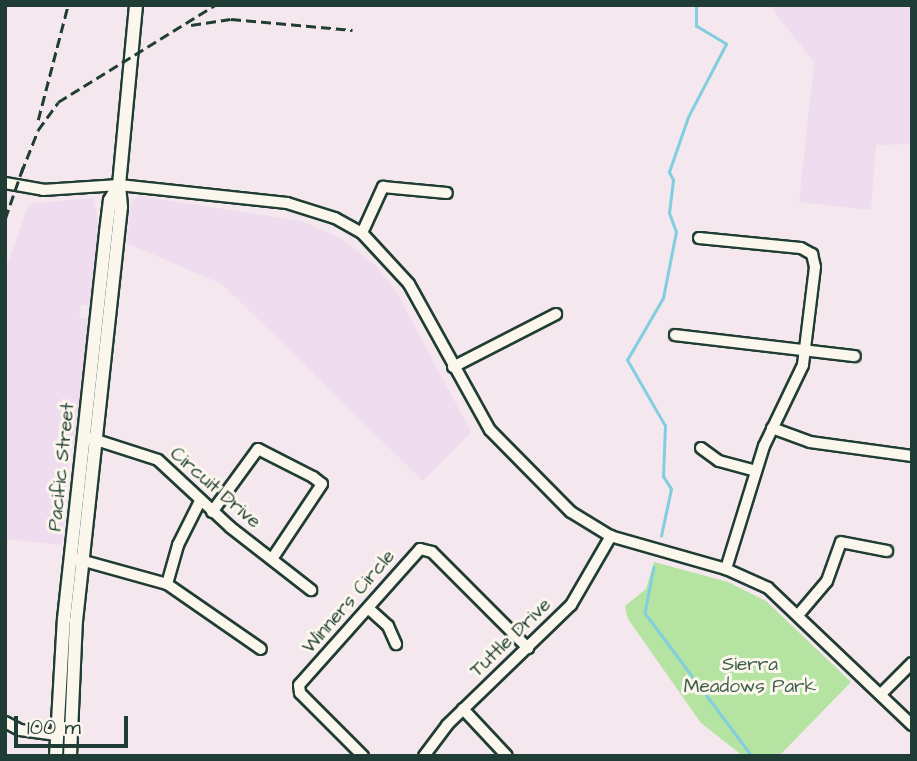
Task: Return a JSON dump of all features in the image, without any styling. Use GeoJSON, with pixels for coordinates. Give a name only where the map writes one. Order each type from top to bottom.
{"type":"FeatureCollection","features":[{"type":"Feature","properties":{"kind":"main road","name":"Pacific Street"},"geometry":{"type":"LineString","coordinates":[[56,756],[91,438],[122,197],[119,185],[135,5]]}},
{"type":"Feature","properties":{"kind":"main road","name":"Pacific Street"},"geometry":{"type":"LineString","coordinates":[[69,756],[77,559]]}},
{"type":"Feature","properties":{"kind":"street"},"geometry":{"type":"LineString","coordinates":[[5,183],[43,190],[119,185],[287,203],[335,218],[362,233],[409,284],[477,411],[508,451],[571,512],[611,536],[726,569],[768,588],[799,614],[912,725]]}},
{"type":"Feature","properties":{"kind":"street"},"geometry":{"type":"LineString","coordinates":[[362,233],[383,187],[447,193]]}},
{"type":"Feature","properties":{"kind":"street"},"geometry":{"type":"LineString","coordinates":[[699,238],[809,251],[815,275],[807,350],[797,383],[772,428],[756,471],[726,569]]}},
{"type":"Feature","properties":{"kind":"street"},"geometry":{"type":"LineString","coordinates":[[453,367],[556,314]]}},
{"type":"Feature","properties":{"kind":"street"},"geometry":{"type":"LineString","coordinates":[[675,335],[855,356]]}},
{"type":"Feature","properties":{"kind":"street"},"geometry":{"type":"LineString","coordinates":[[772,428],[810,442],[912,456]]}},
{"type":"Feature","properties":{"kind":"street","name":"Circuit Drive"},"geometry":{"type":"LineString","coordinates":[[91,438],[158,460],[212,512],[311,590]]}},
{"type":"Feature","properties":{"kind":"street"},"geometry":{"type":"LineString","coordinates":[[701,448],[719,461],[756,471]]}},
{"type":"Feature","properties":{"kind":"street"},"geometry":{"type":"LineString","coordinates":[[212,512],[258,449],[322,484],[272,559]]}},
{"type":"Feature","properties":{"kind":"street"},"geometry":{"type":"LineString","coordinates":[[167,584],[178,545],[200,501]]}},
{"type":"Feature","properties":{"kind":"street","name":"Tuttle Drive"},"geometry":{"type":"LineString","coordinates":[[424,756],[463,709],[571,605],[611,536]]}},
{"type":"Feature","properties":{"kind":"street"},"geometry":{"type":"LineString","coordinates":[[799,614],[827,581],[841,542],[887,551]]}},
{"type":"Feature","properties":{"kind":"street","name":"Winners Circle"},"geometry":{"type":"LineString","coordinates":[[363,756],[298,690],[416,552],[428,549],[528,648]]}},
{"type":"Feature","properties":{"kind":"street"},"geometry":{"type":"LineString","coordinates":[[77,559],[167,584],[261,649]]}},
{"type":"Feature","properties":{"kind":"street"},"geometry":{"type":"LineString","coordinates":[[368,608],[388,626],[396,644]]}},
{"type":"Feature","properties":{"kind":"street"},"geometry":{"type":"LineString","coordinates":[[881,694],[912,663]]}},
{"type":"Feature","properties":{"kind":"street"},"geometry":{"type":"LineString","coordinates":[[463,709],[507,756]]}},
{"type":"Feature","properties":{"kind":"street"},"geometry":{"type":"LineString","coordinates":[[5,722],[20,730],[57,734]]}},
{"type":"Feature","properties":{"kind":"shaded area"},"geometry":{"type":"Polygon","coordinates":[[[769,5],[912,5],[912,144],[876,145],[871,210],[799,202],[814,62],[769,5]]]}},
{"type":"Feature","properties":{"kind":"shaded area"},"geometry":{"type":"Polygon","coordinates":[[[139,196],[302,221],[342,239],[376,266],[396,291],[471,432],[423,481],[222,284],[127,243],[131,202],[139,196]]]}},
{"type":"Feature","properties":{"kind":"shaded area"},"geometry":{"type":"Polygon","coordinates":[[[93,198],[100,232],[92,305],[81,305],[79,318],[90,319],[75,444],[70,444],[62,545],[5,539],[5,272],[29,204],[93,198]]]}},
{"type":"Feature","properties":{"kind":"green space","name":"Sierra Meadows Park"},"geometry":{"type":"Polygon","coordinates":[[[654,562],[728,582],[766,601],[851,682],[779,756],[743,756],[701,723],[628,619],[625,606],[646,589],[654,562]]]}},
{"type":"Feature","properties":{"kind":"waterway"},"geometry":{"type":"LineString","coordinates":[[661,536],[671,489],[663,476],[665,426],[627,360],[663,298],[676,232],[669,213],[673,180],[669,172],[688,117],[726,44],[696,26],[696,5]]}},
{"type":"Feature","properties":{"kind":"waterway"},"geometry":{"type":"LineString","coordinates":[[654,567],[645,613],[752,756]]}},
{"type":"Feature","properties":{"kind":"railway"},"geometry":{"type":"LineString","coordinates":[[38,120],[68,5]]}},
{"type":"Feature","properties":{"kind":"railway"},"geometry":{"type":"LineString","coordinates":[[21,173],[38,130],[58,102],[215,5]]}},
{"type":"Feature","properties":{"kind":"railway"},"geometry":{"type":"LineString","coordinates":[[191,25],[231,19],[353,30]]}},
{"type":"Feature","properties":{"kind":"railway"},"geometry":{"type":"LineString","coordinates":[[5,219],[24,164]]}}]}
